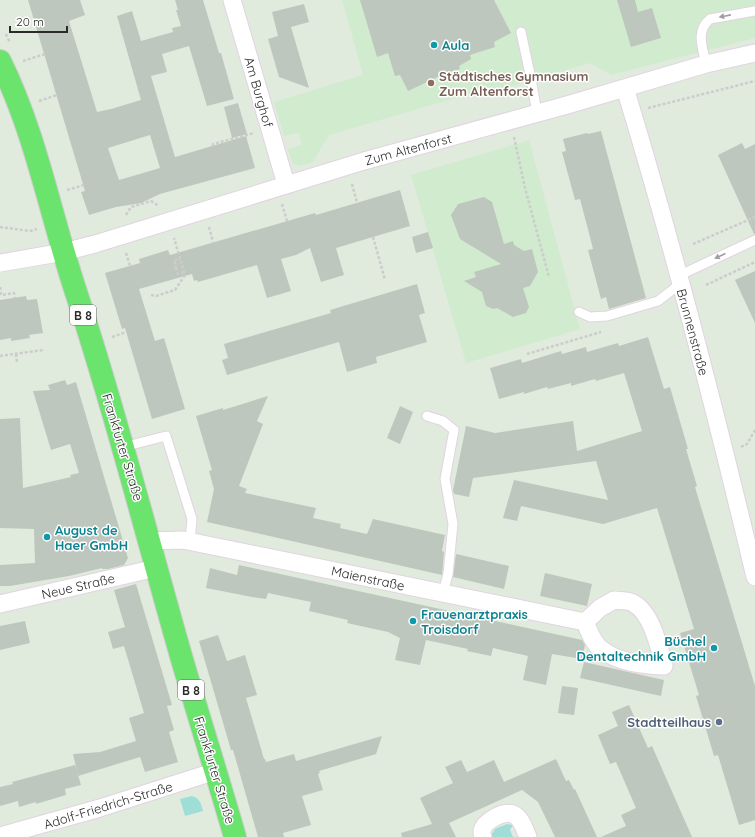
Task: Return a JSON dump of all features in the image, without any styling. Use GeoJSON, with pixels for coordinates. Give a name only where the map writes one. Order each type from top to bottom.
{"type":"FeatureCollection","features":[{"type":"Feature","properties":{"kind":"main road","name":"Frankfurter Straße"},"geometry":{"type":"LineString","coordinates":[[5,52],[15,94],[30,135],[123,447],[184,668],[235,837]]}},
{"type":"Feature","properties":{"kind":"street","name":"Am Burghof"},"geometry":{"type":"LineString","coordinates":[[232,0],[286,184]]}},
{"type":"Feature","properties":{"kind":"street","name":"Zum Altenforst"},"geometry":{"type":"LineString","coordinates":[[0,263],[64,252],[364,161],[511,121],[706,64],[755,53]]}},
{"type":"Feature","properties":{"kind":"street","name":"Brunnenstraße"},"geometry":{"type":"LineString","coordinates":[[625,88],[725,451],[755,577]]}},
{"type":"Feature","properties":{"kind":"street","name":"Maienstraße"},"geometry":{"type":"LineString","coordinates":[[150,542],[183,540],[585,622]]}},
{"type":"Feature","properties":{"kind":"street","name":"Neue Straße"},"geometry":{"type":"LineString","coordinates":[[0,604],[156,568]]}},
{"type":"Feature","properties":{"kind":"street"},"geometry":{"type":"LineString","coordinates":[[614,600],[632,602],[644,612],[656,637],[664,666],[636,664],[618,658],[601,649],[592,637],[585,622],[600,608],[614,600]]}},
{"type":"Feature","properties":{"kind":"street","name":"Adolf-Friedrich-Straße"},"geometry":{"type":"LineString","coordinates":[[0,836],[100,808],[216,771]]}},
{"type":"Feature","properties":{"kind":"street"},"geometry":{"type":"LineString","coordinates":[[483,837],[482,832],[484,826],[490,821],[504,814],[513,814],[519,819],[528,837]]}},
{"type":"Feature","properties":{"kind":"lane"},"geometry":{"type":"LineString","coordinates":[[706,64],[700,37],[701,30],[706,22],[710,19],[755,10]]}},
{"type":"Feature","properties":{"kind":"lane"},"geometry":{"type":"LineString","coordinates":[[521,32],[532,79],[537,113]]}},
{"type":"Feature","properties":{"kind":"lane"},"geometry":{"type":"LineString","coordinates":[[579,312],[590,317],[607,316],[658,301],[679,280],[755,240]]}},
{"type":"Feature","properties":{"kind":"lane"},"geometry":{"type":"LineString","coordinates":[[427,416],[443,421],[454,430],[445,480],[453,524],[448,574],[443,593]]}},
{"type":"Feature","properties":{"kind":"lane"},"geometry":{"type":"LineString","coordinates":[[123,447],[166,436],[192,519],[190,542]]}},
{"type":"Feature","properties":{"kind":"path"},"geometry":{"type":"LineString","coordinates":[[5,52],[6,34]]}},
{"type":"Feature","properties":{"kind":"path"},"geometry":{"type":"LineString","coordinates":[[632,112],[755,81]]}},
{"type":"Feature","properties":{"kind":"path"},"geometry":{"type":"LineString","coordinates":[[511,121],[525,188],[549,277]]}},
{"type":"Feature","properties":{"kind":"path"},"geometry":{"type":"LineString","coordinates":[[213,146],[213,144],[270,129]]}},
{"type":"Feature","properties":{"kind":"path"},"geometry":{"type":"LineString","coordinates":[[355,196],[357,203]]}},
{"type":"Feature","properties":{"kind":"path"},"geometry":{"type":"LineString","coordinates":[[123,221],[131,207],[148,202]]}},
{"type":"Feature","properties":{"kind":"path"},"geometry":{"type":"LineString","coordinates":[[693,244],[755,218]]}},
{"type":"Feature","properties":{"kind":"path"},"geometry":{"type":"LineString","coordinates":[[151,295],[156,296],[175,290],[185,275],[169,221]]}},
{"type":"Feature","properties":{"kind":"path"},"geometry":{"type":"LineString","coordinates":[[0,227],[18,230]]}},
{"type":"Feature","properties":{"kind":"path"},"geometry":{"type":"LineString","coordinates":[[373,237],[385,280]]}},
{"type":"Feature","properties":{"kind":"path"},"geometry":{"type":"LineString","coordinates":[[180,259],[174,260],[175,268],[178,274],[184,272]]}},
{"type":"Feature","properties":{"kind":"path"},"geometry":{"type":"LineString","coordinates":[[706,285],[755,262]]}},
{"type":"Feature","properties":{"kind":"path"},"geometry":{"type":"LineString","coordinates":[[0,288],[1,295],[14,293],[14,298]]}},
{"type":"Feature","properties":{"kind":"path"},"geometry":{"type":"LineString","coordinates":[[0,356],[43,350]]}},
{"type":"Feature","properties":{"kind":"path"},"geometry":{"type":"LineString","coordinates":[[16,354],[17,362]]}},
{"type":"Feature","properties":{"kind":"shaded area","name":"Städtisches Gymnasium Zum Altenforst"},"geometry":{"type":"Polygon","coordinates":[[[342,0],[755,0],[755,38],[611,75],[590,63],[485,94],[483,90],[329,135],[313,162],[299,166],[292,162],[288,149],[302,145],[299,133],[284,136],[274,102],[363,75],[342,0]]]}},
{"type":"Feature","properties":{"kind":"shaded area"},"geometry":{"type":"Polygon","coordinates":[[[529,140],[580,329],[466,363],[411,175],[529,140]]]}},
{"type":"Feature","properties":{"kind":"shaded area"},"geometry":{"type":"Polygon","coordinates":[[[192,796],[195,797],[201,804],[203,811],[185,816],[180,799],[192,796]]]}},
{"type":"Feature","properties":{"kind":"shaded area"},"geometry":{"type":"Polygon","coordinates":[[[507,824],[513,825],[510,830],[513,837],[490,837],[495,829],[507,824]]]}},
{"type":"Feature","properties":{"kind":"building"},"geometry":{"type":"Polygon","coordinates":[[[28,0],[80,0],[85,15],[69,21],[97,112],[141,100],[117,16],[132,11],[141,41],[173,32],[172,28],[181,26],[176,10],[178,10],[175,0],[203,0],[219,53],[221,53],[234,99],[207,106],[189,46],[162,54],[167,72],[151,76],[175,157],[246,136],[255,168],[160,194],[141,203],[116,207],[89,215],[81,192],[85,191],[28,0]],[[150,135],[108,148],[119,180],[160,168],[150,135]]]}},
{"type":"Feature","properties":{"kind":"building","name":"Aula"},"geometry":{"type":"Polygon","coordinates":[[[360,0],[494,0],[511,33],[494,42],[495,47],[470,55],[471,59],[459,66],[460,69],[446,73],[408,91],[400,75],[395,76],[388,53],[377,57],[360,0]]]}},
{"type":"Feature","properties":{"kind":"building"},"geometry":{"type":"Polygon","coordinates":[[[617,0],[635,0],[638,12],[652,8],[661,38],[631,47],[617,0]]]}},
{"type":"Feature","properties":{"kind":"building"},"geometry":{"type":"Polygon","coordinates":[[[304,4],[309,22],[291,27],[309,88],[279,77],[268,39],[278,36],[272,12],[304,4]]]}},
{"type":"Feature","properties":{"kind":"building"},"geometry":{"type":"Polygon","coordinates":[[[238,103],[247,134],[232,138],[224,107],[238,103]]]}},
{"type":"Feature","properties":{"kind":"building"},"geometry":{"type":"Polygon","coordinates":[[[601,131],[646,298],[609,309],[606,297],[601,299],[588,250],[593,249],[580,199],[575,200],[562,152],[566,151],[563,139],[601,131]]]}},
{"type":"Feature","properties":{"kind":"building"},"geometry":{"type":"Polygon","coordinates":[[[742,143],[745,149],[755,144],[755,234],[718,155],[742,143]]]}},
{"type":"Feature","properties":{"kind":"building"},"geometry":{"type":"Polygon","coordinates":[[[400,190],[410,226],[336,248],[344,275],[321,282],[310,248],[296,255],[281,259],[291,291],[267,298],[257,265],[198,282],[197,280],[194,281],[192,274],[139,289],[155,341],[164,338],[185,409],[152,419],[125,328],[122,329],[105,273],[140,263],[139,259],[168,250],[170,255],[315,213],[316,215],[400,190]]]}},
{"type":"Feature","properties":{"kind":"building"},"geometry":{"type":"Polygon","coordinates":[[[484,197],[492,202],[504,244],[513,241],[514,245],[524,251],[532,249],[538,272],[530,286],[523,288],[529,307],[526,313],[513,317],[497,308],[493,309],[486,306],[482,292],[464,281],[476,277],[474,272],[501,264],[460,239],[451,215],[458,204],[484,197]]]}},
{"type":"Feature","properties":{"kind":"building"},"geometry":{"type":"Polygon","coordinates":[[[428,232],[433,248],[416,253],[412,237],[428,232]]]}},
{"type":"Feature","properties":{"kind":"building"},"geometry":{"type":"Polygon","coordinates":[[[755,271],[755,323],[735,280],[755,271]]]}},
{"type":"Feature","properties":{"kind":"building"},"geometry":{"type":"Polygon","coordinates":[[[417,284],[425,313],[419,315],[427,342],[376,357],[377,363],[347,372],[339,342],[227,375],[222,360],[228,358],[224,344],[331,313],[330,310],[417,284]]]}},
{"type":"Feature","properties":{"kind":"building"},"geometry":{"type":"Polygon","coordinates":[[[26,296],[27,300],[37,299],[43,333],[29,335],[30,338],[11,341],[11,338],[0,340],[0,300],[26,296]]]}},
{"type":"Feature","properties":{"kind":"building"},"geometry":{"type":"Polygon","coordinates":[[[648,337],[664,389],[670,387],[688,449],[686,449],[697,486],[695,487],[755,686],[755,820],[739,825],[718,755],[714,756],[696,696],[699,695],[680,633],[694,629],[657,508],[603,524],[521,506],[517,521],[503,518],[514,480],[608,500],[596,461],[473,478],[469,497],[454,494],[453,490],[466,426],[495,433],[573,421],[577,451],[642,431],[624,373],[596,381],[595,379],[571,386],[571,383],[548,389],[547,387],[524,394],[524,392],[499,399],[490,368],[521,359],[522,363],[561,351],[562,354],[586,347],[587,352],[618,343],[619,346],[648,337]]]}},
{"type":"Feature","properties":{"kind":"building"},"geometry":{"type":"Polygon","coordinates":[[[65,380],[67,385],[76,382],[128,558],[124,565],[108,569],[102,568],[69,576],[10,586],[0,586],[0,565],[35,563],[34,529],[0,528],[0,419],[20,418],[23,488],[71,477],[70,475],[79,473],[70,444],[51,450],[33,391],[50,390],[48,385],[65,380]]]}},
{"type":"Feature","properties":{"kind":"building"},"geometry":{"type":"Polygon","coordinates":[[[268,396],[257,421],[263,424],[239,486],[247,489],[245,493],[316,508],[313,518],[341,524],[340,528],[367,534],[373,519],[445,535],[442,551],[444,552],[442,575],[207,522],[214,489],[209,471],[212,470],[196,416],[223,408],[223,410],[268,396]]]}},
{"type":"Feature","properties":{"kind":"building"},"geometry":{"type":"Polygon","coordinates":[[[400,406],[413,412],[400,444],[387,438],[400,406]]]}},
{"type":"Feature","properties":{"kind":"building"},"geometry":{"type":"Polygon","coordinates":[[[456,554],[509,566],[504,589],[453,577],[456,554]]]}},
{"type":"Feature","properties":{"kind":"building"},"geometry":{"type":"Polygon","coordinates":[[[239,565],[582,640],[585,645],[582,659],[552,654],[546,685],[523,680],[528,656],[493,648],[491,656],[467,651],[468,649],[426,640],[420,665],[395,660],[400,638],[388,632],[347,623],[348,620],[309,611],[311,602],[268,593],[266,599],[206,588],[210,568],[237,575],[239,565]]]}},
{"type":"Feature","properties":{"kind":"building"},"geometry":{"type":"Polygon","coordinates":[[[545,573],[592,584],[587,606],[540,596],[545,573]]]}},
{"type":"Feature","properties":{"kind":"building"},"geometry":{"type":"Polygon","coordinates":[[[136,584],[172,705],[167,706],[174,730],[169,732],[178,762],[145,772],[140,757],[78,776],[73,754],[100,752],[136,741],[129,718],[144,713],[124,646],[113,649],[108,632],[125,627],[114,590],[136,584]]]}},
{"type":"Feature","properties":{"kind":"building"},"geometry":{"type":"Polygon","coordinates":[[[25,621],[30,643],[0,650],[0,626],[25,621]]]}},
{"type":"Feature","properties":{"kind":"building"},"geometry":{"type":"Polygon","coordinates":[[[218,635],[227,661],[245,655],[257,695],[246,698],[266,762],[294,754],[296,761],[382,736],[376,754],[319,771],[320,773],[318,774],[323,790],[302,796],[311,825],[283,833],[284,837],[258,837],[199,641],[218,635]]]}},
{"type":"Feature","properties":{"kind":"building"},"geometry":{"type":"Polygon","coordinates":[[[584,662],[664,680],[661,696],[580,678],[584,662]]]}},
{"type":"Feature","properties":{"kind":"building"},"geometry":{"type":"Polygon","coordinates":[[[562,686],[578,688],[574,715],[558,713],[562,686]]]}},
{"type":"Feature","properties":{"kind":"building"},"geometry":{"type":"Polygon","coordinates":[[[629,705],[648,748],[652,746],[692,837],[601,837],[626,826],[621,815],[636,808],[616,762],[610,764],[598,735],[618,726],[612,712],[629,705]]]}},
{"type":"Feature","properties":{"kind":"building"},"geometry":{"type":"Polygon","coordinates":[[[556,759],[566,781],[569,780],[574,790],[575,789],[597,837],[555,837],[538,802],[522,790],[449,823],[456,837],[402,837],[401,833],[432,824],[420,798],[453,783],[445,767],[461,760],[467,772],[494,760],[504,782],[556,759]]]}},
{"type":"Feature","properties":{"kind":"building"},"geometry":{"type":"Polygon","coordinates":[[[75,765],[81,785],[65,789],[66,795],[36,804],[36,802],[19,807],[18,801],[0,806],[0,787],[13,784],[12,782],[75,765]]]}},
{"type":"Feature","properties":{"kind":"place","name":"Aula"},"geometry":{"type":"Point","coordinates":[434,45]}},
{"type":"Feature","properties":{"kind":"place","name":"Städtisches Gymnasium Zum Altenforst"},"geometry":{"type":"Point","coordinates":[431,83]}},
{"type":"Feature","properties":{"kind":"place","name":"August de Haer GmbH"},"geometry":{"type":"Point","coordinates":[47,537]}},
{"type":"Feature","properties":{"kind":"place","name":"Frauenarztpraxis Troisdorf"},"geometry":{"type":"Point","coordinates":[413,621]}},
{"type":"Feature","properties":{"kind":"place","name":"Büchel Dentaltechnik GmbH"},"geometry":{"type":"Point","coordinates":[714,648]}},
{"type":"Feature","properties":{"kind":"place","name":"Stadtteilhaus"},"geometry":{"type":"Point","coordinates":[719,722]}}]}
